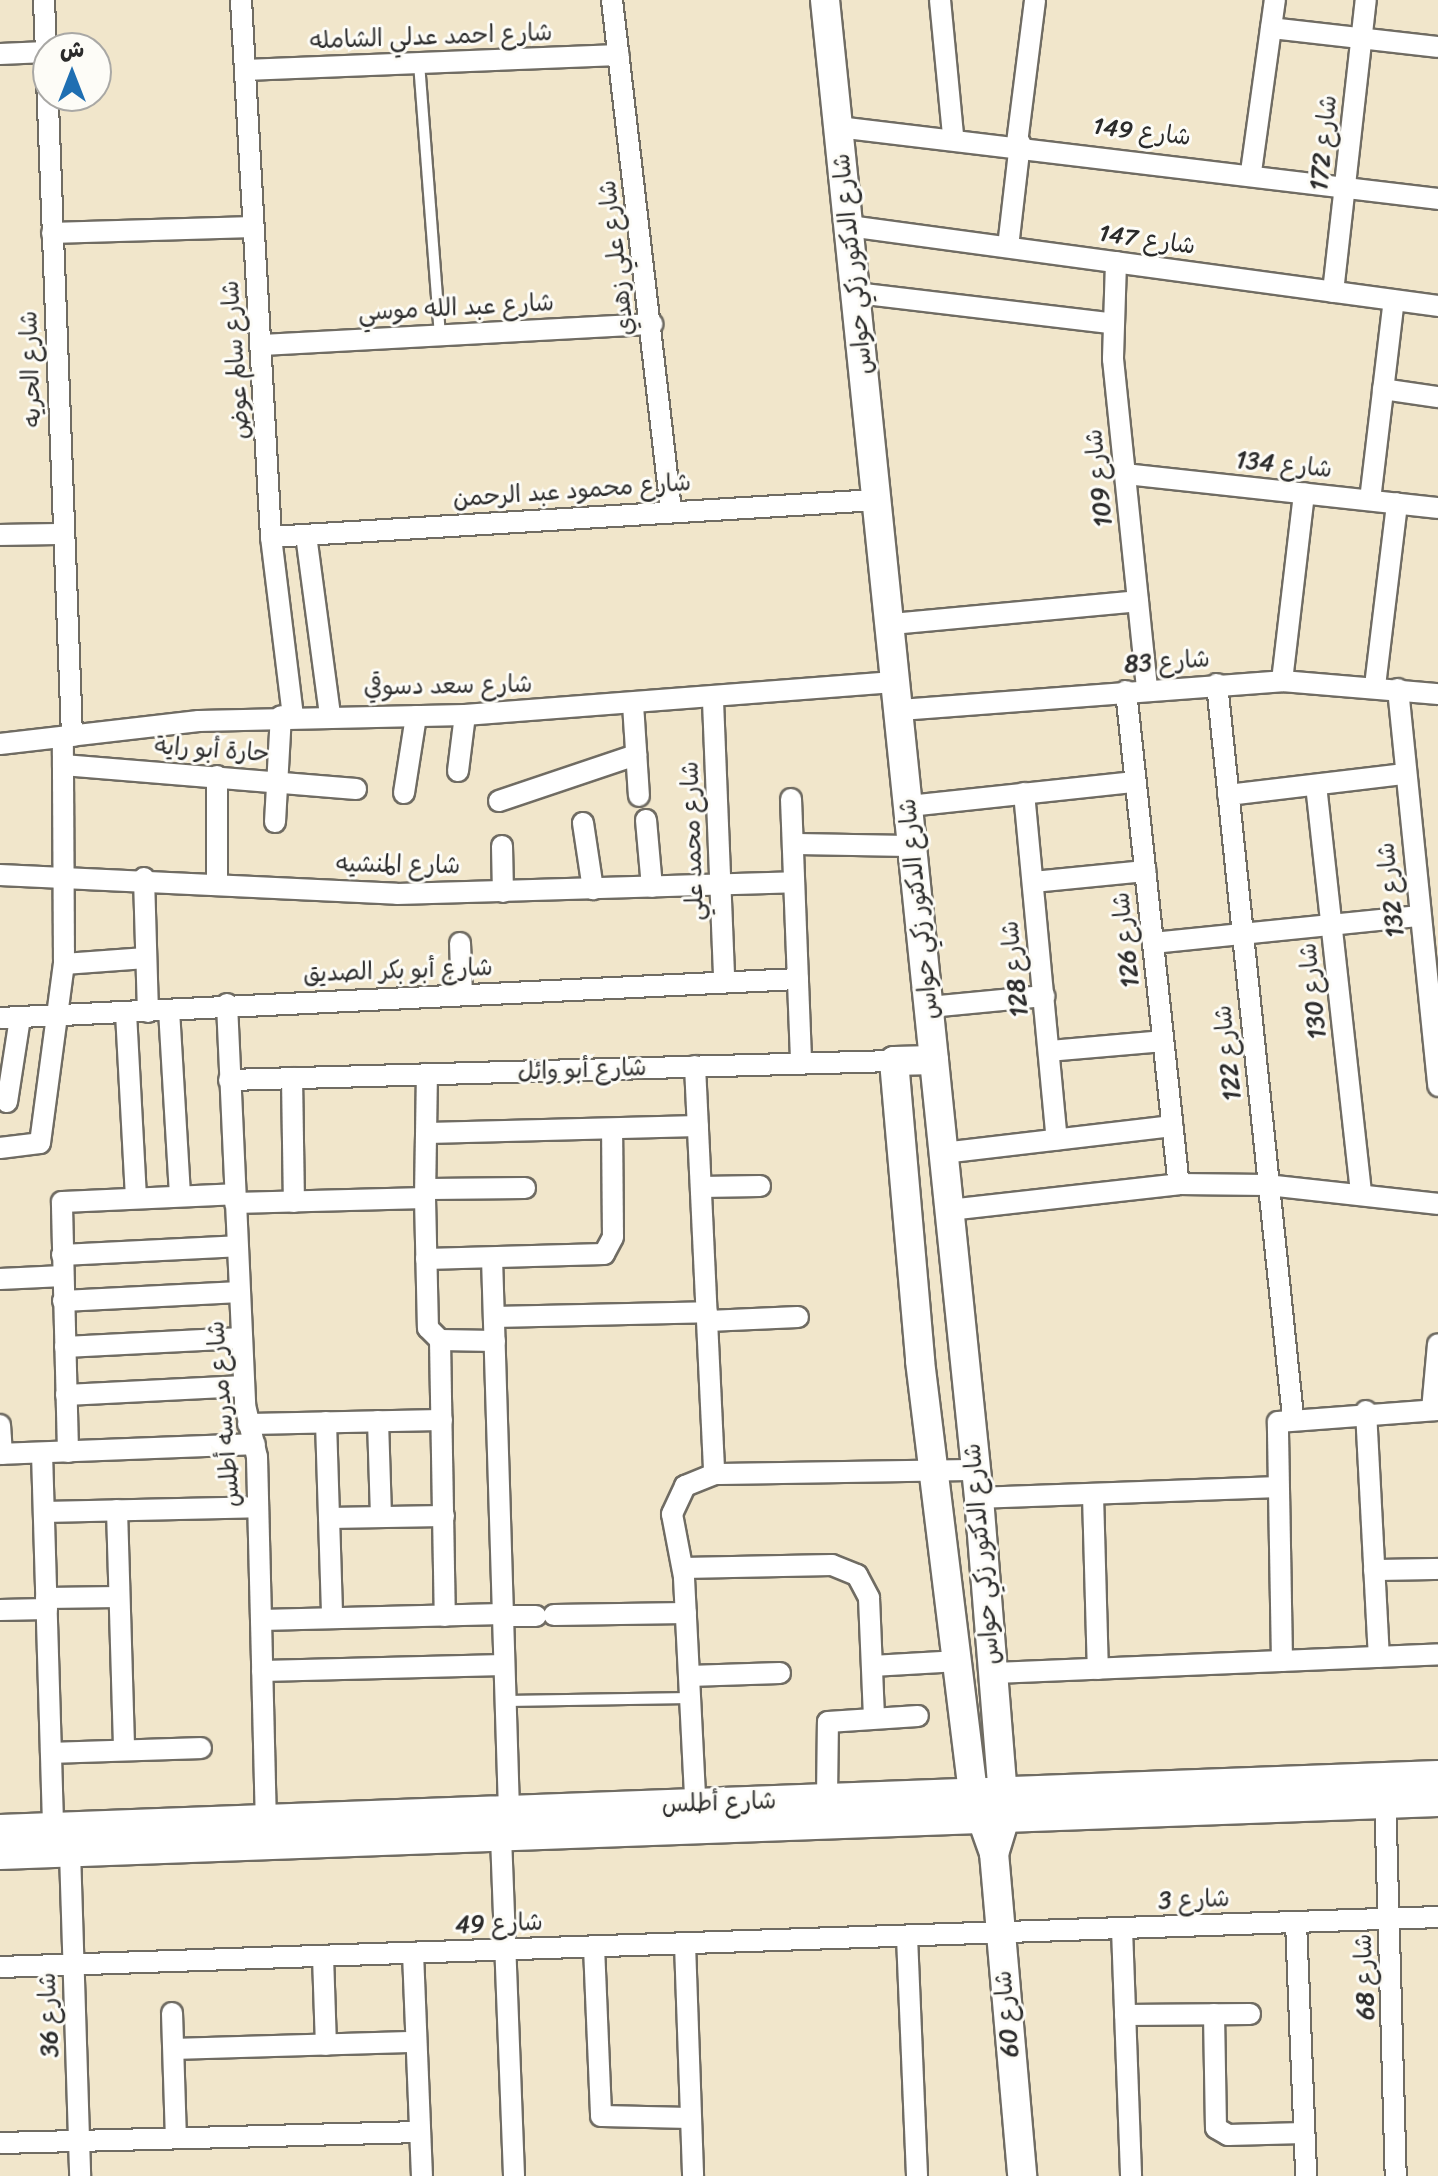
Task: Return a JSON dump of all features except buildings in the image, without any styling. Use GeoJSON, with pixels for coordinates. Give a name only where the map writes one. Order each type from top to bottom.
{"type":"FeatureCollection","features":[{"type":"Feature","properties":{"kind":"street","name":"شارع الحريه"},"geometry":{"type":"LineString","coordinates":[[44,0],[45,32]]}},
{"type":"Feature","properties":{"kind":"street","name":"شارع سالم عوض"},"geometry":{"type":"LineString","coordinates":[[241,0],[252,227],[263,345],[271,537],[287,716],[276,780],[275,822]]}},
{"type":"Feature","properties":{"kind":"street","name":"شارع علي زهدي"},"geometry":{"type":"LineString","coordinates":[[612,0],[652,324],[671,510]]}},
{"type":"Feature","properties":{"kind":"street","name":"شارع الدكتور زكي حواس"},"geometry":{"type":"LineString","coordinates":[[825,0],[979,1498],[993,1673],[990,1806]]}},
{"type":"Feature","properties":{"kind":"street"},"geometry":{"type":"LineString","coordinates":[[940,0],[953,135]]}},
{"type":"Feature","properties":{"kind":"street"},"geometry":{"type":"LineString","coordinates":[[1008,247],[1035,0]]}},
{"type":"Feature","properties":{"kind":"street"},"geometry":{"type":"LineString","coordinates":[[1251,172],[1275,0]]}},
{"type":"Feature","properties":{"kind":"street","name":"شارع 172"},"geometry":{"type":"LineString","coordinates":[[1333,292],[1366,0]]}},
{"type":"Feature","properties":{"kind":"street"},"geometry":{"type":"LineString","coordinates":[[1271,28],[1438,47]]}},
{"type":"Feature","properties":{"kind":"street"},"geometry":{"type":"LineString","coordinates":[[0,54],[32,53]]}},
{"type":"Feature","properties":{"kind":"street","name":"شارع احمد عدلي الشامله"},"geometry":{"type":"LineString","coordinates":[[245,70],[619,55]]}},
{"type":"Feature","properties":{"kind":"street","name":"شارع الحريه"},"geometry":{"type":"LineString","coordinates":[[0,1148],[38,1145],[64,964],[63,765],[68,737],[48,112]]}},
{"type":"Feature","properties":{"kind":"street","name":"شارع 149"},"geometry":{"type":"LineString","coordinates":[[838,127],[953,135],[1346,186],[1437,194]]}},
{"type":"Feature","properties":{"kind":"street","name":"شارع 147"},"geometry":{"type":"LineString","coordinates":[[849,226],[1438,306]]}},
{"type":"Feature","properties":{"kind":"street"},"geometry":{"type":"LineString","coordinates":[[52,233],[252,227]]}},
{"type":"Feature","properties":{"kind":"street","name":"شارع 109"},"geometry":{"type":"LineString","coordinates":[[1116,262],[1110,323],[1147,689]]}},
{"type":"Feature","properties":{"kind":"street"},"geometry":{"type":"LineString","coordinates":[[857,293],[1110,323]]}},
{"type":"Feature","properties":{"kind":"street"},"geometry":{"type":"LineString","coordinates":[[1370,500],[1394,300]]}},
{"type":"Feature","properties":{"kind":"street","name":"شارع عبد الله موسي"},"geometry":{"type":"LineString","coordinates":[[263,345],[652,324]]}},
{"type":"Feature","properties":{"kind":"street"},"geometry":{"type":"LineString","coordinates":[[1383,389],[1438,397]]}},
{"type":"Feature","properties":{"kind":"street","name":"شارع 134"},"geometry":{"type":"LineString","coordinates":[[1125,474],[1438,508]]}},
{"type":"Feature","properties":{"kind":"street"},"geometry":{"type":"LineString","coordinates":[[1282,681],[1304,493]]}},
{"type":"Feature","properties":{"kind":"street","name":"شارع محمود عبد الرحمن"},"geometry":{"type":"LineString","coordinates":[[271,537],[671,510],[876,500]]}},
{"type":"Feature","properties":{"kind":"street"},"geometry":{"type":"LineString","coordinates":[[1375,686],[1397,503]]}},
{"type":"Feature","properties":{"kind":"street"},"geometry":{"type":"LineString","coordinates":[[0,535],[63,534]]}},
{"type":"Feature","properties":{"kind":"street"},"geometry":{"type":"LineString","coordinates":[[306,535],[330,714]]}},
{"type":"Feature","properties":{"kind":"street"},"geometry":{"type":"LineString","coordinates":[[891,624],[1138,601]]}},
{"type":"Feature","properties":{"kind":"street","name":"شارع 83"},"geometry":{"type":"LineString","coordinates":[[898,696],[1126,691],[1282,681],[1375,686],[1438,694]]}},
{"type":"Feature","properties":{"kind":"street","name":"شارع 122"},"geometry":{"type":"LineString","coordinates":[[1217,684],[1293,1417]]}},
{"type":"Feature","properties":{"kind":"street","name":"شارع 132"},"geometry":{"type":"LineString","coordinates":[[1398,689],[1438,1086]]}},
{"type":"Feature","properties":{"kind":"street","name":"شارع 126"},"geometry":{"type":"LineString","coordinates":[[1126,691],[1179,1184]]}},
{"type":"Feature","properties":{"kind":"street","name":"شارع سعد دسوقي"},"geometry":{"type":"LineString","coordinates":[[0,744],[287,716],[465,715],[633,704],[898,696]]}},
{"type":"Feature","properties":{"kind":"street","name":"شارع محمد علي"},"geometry":{"type":"LineString","coordinates":[[713,701],[724,979]]}},
{"type":"Feature","properties":{"kind":"street"},"geometry":{"type":"LineString","coordinates":[[633,704],[639,796]]}},
{"type":"Feature","properties":{"kind":"street"},"geometry":{"type":"LineString","coordinates":[[458,771],[465,715]]}},
{"type":"Feature","properties":{"kind":"street"},"geometry":{"type":"LineString","coordinates":[[404,793],[416,716]]}},
{"type":"Feature","properties":{"kind":"street"},"geometry":{"type":"LineString","coordinates":[[499,801],[636,755]]}},
{"type":"Feature","properties":{"kind":"street","name":"حارة أبو راية"},"geometry":{"type":"LineString","coordinates":[[63,765],[276,780],[356,789]]}},
{"type":"Feature","properties":{"kind":"street"},"geometry":{"type":"LineString","coordinates":[[1228,795],[1405,774]]}},
{"type":"Feature","properties":{"kind":"street"},"geometry":{"type":"LineString","coordinates":[[217,776],[217,882]]}},
{"type":"Feature","properties":{"kind":"street"},"geometry":{"type":"LineString","coordinates":[[909,806],[1135,782]]}},
{"type":"Feature","properties":{"kind":"street","name":"شارع 130"},"geometry":{"type":"LineString","coordinates":[[1316,785],[1361,1192]]}},
{"type":"Feature","properties":{"kind":"street","name":"شارع 128"},"geometry":{"type":"LineString","coordinates":[[1024,793],[1057,1139]]}},
{"type":"Feature","properties":{"kind":"street"},"geometry":{"type":"LineString","coordinates":[[791,799],[801,1063]]}},
{"type":"Feature","properties":{"kind":"street"},"geometry":{"type":"LineString","coordinates":[[646,820],[652,887]]}},
{"type":"Feature","properties":{"kind":"street"},"geometry":{"type":"LineString","coordinates":[[583,823],[593,889]]}},
{"type":"Feature","properties":{"kind":"street"},"geometry":{"type":"LineString","coordinates":[[793,844],[913,846]]}},
{"type":"Feature","properties":{"kind":"street"},"geometry":{"type":"LineString","coordinates":[[502,846],[503,892]]}},
{"type":"Feature","properties":{"kind":"street"},"geometry":{"type":"LineString","coordinates":[[1033,882],[1145,871]]}},
{"type":"Feature","properties":{"kind":"street","name":"شارع المنشيه"},"geometry":{"type":"LineString","coordinates":[[0,875],[144,878],[358,893],[503,892],[794,882]]}},
{"type":"Feature","properties":{"kind":"street"},"geometry":{"type":"LineString","coordinates":[[144,878],[148,1012]]}},
{"type":"Feature","properties":{"kind":"street"},"geometry":{"type":"LineString","coordinates":[[1153,943],[1420,916]]}},
{"type":"Feature","properties":{"kind":"street"},"geometry":{"type":"LineString","coordinates":[[460,943],[462,995]]}},
{"type":"Feature","properties":{"kind":"street"},"geometry":{"type":"LineString","coordinates":[[64,964],[146,958]]}},
{"type":"Feature","properties":{"kind":"street","name":"شارع أبو بكر الصديق"},"geometry":{"type":"LineString","coordinates":[[10,1018],[57,1018],[227,1004],[462,995],[724,979],[798,979]]}},
{"type":"Feature","properties":{"kind":"street"},"geometry":{"type":"LineString","coordinates":[[929,1007],[1044,996]]}},
{"type":"Feature","properties":{"kind":"street","name":"شارع مدرسه أطلس"},"geometry":{"type":"LineString","coordinates":[[227,1004],[244,1386],[248,1424],[255,1444],[266,1820]]}},
{"type":"Feature","properties":{"kind":"street"},"geometry":{"type":"LineString","coordinates":[[169,1010],[180,1196]]}},
{"type":"Feature","properties":{"kind":"street"},"geometry":{"type":"LineString","coordinates":[[126,1013],[136,1198]]}},
{"type":"Feature","properties":{"kind":"street"},"geometry":{"type":"LineString","coordinates":[[10,1018],[4,1102],[44,1109]]}},
{"type":"Feature","properties":{"kind":"street"},"geometry":{"type":"LineString","coordinates":[[1049,1051],[1163,1041]]}},
{"type":"Feature","properties":{"kind":"street","name":"شارع أبو وائل"},"geometry":{"type":"LineString","coordinates":[[229,1080],[934,1060]]}},
{"type":"Feature","properties":{"kind":"street","name":"شارع الدكتور زكي حواس"},"geometry":{"type":"LineString","coordinates":[[894,1061],[935,1471],[959,1661],[990,1806]]}},
{"type":"Feature","properties":{"kind":"street"},"geometry":{"type":"LineString","coordinates":[[695,1066],[714,1474]]}},
{"type":"Feature","properties":{"kind":"street"},"geometry":{"type":"LineString","coordinates":[[427,1074],[428,1328],[440,1340],[445,1616]]}},
{"type":"Feature","properties":{"kind":"street"},"geometry":{"type":"LineString","coordinates":[[292,1078],[294,1202]]}},
{"type":"Feature","properties":{"kind":"street"},"geometry":{"type":"LineString","coordinates":[[428,1133],[698,1126]]}},
{"type":"Feature","properties":{"kind":"street"},"geometry":{"type":"LineString","coordinates":[[943,1153],[1172,1126]]}},
{"type":"Feature","properties":{"kind":"street"},"geometry":{"type":"LineString","coordinates":[[426,1259],[594,1258],[611,1247],[612,1129]]}},
{"type":"Feature","properties":{"kind":"street"},"geometry":{"type":"LineString","coordinates":[[949,1210],[1179,1184],[1267,1185],[1361,1192],[1438,1204]]}},
{"type":"Feature","properties":{"kind":"street"},"geometry":{"type":"LineString","coordinates":[[701,1187],[760,1186]]}},
{"type":"Feature","properties":{"kind":"street"},"geometry":{"type":"LineString","coordinates":[[68,1452],[62,1202],[180,1196],[294,1202],[525,1188]]}},
{"type":"Feature","properties":{"kind":"street"},"geometry":{"type":"LineString","coordinates":[[62,1255],[237,1246]]}},
{"type":"Feature","properties":{"kind":"street"},"geometry":{"type":"LineString","coordinates":[[492,1258],[506,1701],[505,1950],[514,2176]]}},
{"type":"Feature","properties":{"kind":"street"},"geometry":{"type":"LineString","coordinates":[[0,1279],[63,1276]]}},
{"type":"Feature","properties":{"kind":"street"},"geometry":{"type":"LineString","coordinates":[[63,1301],[240,1292]]}},
{"type":"Feature","properties":{"kind":"street"},"geometry":{"type":"LineString","coordinates":[[494,1317],[798,1317]]}},
{"type":"Feature","properties":{"kind":"street"},"geometry":{"type":"LineString","coordinates":[[65,1347],[242,1338]]}},
{"type":"Feature","properties":{"kind":"street"},"geometry":{"type":"LineString","coordinates":[[440,1340],[495,1341]]}},
{"type":"Feature","properties":{"kind":"street"},"geometry":{"type":"LineString","coordinates":[[1282,1661],[1275,1430],[1293,1417],[1435,1410],[1438,1344]]}},
{"type":"Feature","properties":{"kind":"street"},"geometry":{"type":"LineString","coordinates":[[66,1395],[244,1386]]}},
{"type":"Feature","properties":{"kind":"street"},"geometry":{"type":"LineString","coordinates":[[1366,1411],[1379,1657]]}},
{"type":"Feature","properties":{"kind":"street"},"geometry":{"type":"LineString","coordinates":[[248,1424],[442,1420]]}},
{"type":"Feature","properties":{"kind":"street"},"geometry":{"type":"LineString","coordinates":[[378,1421],[381,1517]]}},
{"type":"Feature","properties":{"kind":"street"},"geometry":{"type":"LineString","coordinates":[[326,1422],[332,1618]]}},
{"type":"Feature","properties":{"kind":"street"},"geometry":{"type":"LineString","coordinates":[[0,1425],[1,1454],[255,1444]]}},
{"type":"Feature","properties":{"kind":"street"},"geometry":{"type":"LineString","coordinates":[[42,1453],[53,1827]]}},
{"type":"Feature","properties":{"kind":"street"},"geometry":{"type":"LineString","coordinates":[[696,1817],[683,1568],[672,1514],[676,1498],[685,1486],[714,1474],[975,1470]]}},
{"type":"Feature","properties":{"kind":"street"},"geometry":{"type":"LineString","coordinates":[[979,1498],[1276,1487]]}},
{"type":"Feature","properties":{"kind":"street"},"geometry":{"type":"LineString","coordinates":[[1093,1495],[1098,1669]]}},
{"type":"Feature","properties":{"kind":"street"},"geometry":{"type":"LineString","coordinates":[[44,1512],[258,1507]]}},
{"type":"Feature","properties":{"kind":"street"},"geometry":{"type":"LineString","coordinates":[[117,1510],[124,1750]]}},
{"type":"Feature","properties":{"kind":"street"},"geometry":{"type":"LineString","coordinates":[[329,1518],[444,1516]]}},
{"type":"Feature","properties":{"kind":"street"},"geometry":{"type":"LineString","coordinates":[[683,1568],[846,1567],[869,1598],[874,1717]]}},
{"type":"Feature","properties":{"kind":"street"},"geometry":{"type":"LineString","coordinates":[[1374,1570],[1438,1569]]}},
{"type":"Feature","properties":{"kind":"street"},"geometry":{"type":"LineString","coordinates":[[0,1610],[119,1597]]}},
{"type":"Feature","properties":{"kind":"street"},"geometry":{"type":"LineString","coordinates":[[261,1620],[686,1613]]}},
{"type":"Feature","properties":{"kind":"street"},"geometry":{"type":"LineString","coordinates":[[993,1673],[1438,1654]]}},
{"type":"Feature","properties":{"kind":"street"},"geometry":{"type":"LineString","coordinates":[[872,1666],[959,1661]]}},
{"type":"Feature","properties":{"kind":"street"},"geometry":{"type":"LineString","coordinates":[[262,1671],[504,1665]]}},
{"type":"Feature","properties":{"kind":"street"},"geometry":{"type":"LineString","coordinates":[[689,1676],[780,1673]]}},
{"type":"Feature","properties":{"kind":"street"},"geometry":{"type":"LineString","coordinates":[[827,1799],[828,1722],[918,1716]]}},
{"type":"Feature","properties":{"kind":"street"},"geometry":{"type":"LineString","coordinates":[[51,1753],[201,1748]]}},
{"type":"Feature","properties":{"kind":"street","name":"شارع أطلس"},"geometry":{"type":"LineString","coordinates":[[1385,1791],[1438,1775]]}},
{"type":"Feature","properties":{"kind":"street","name":"شارع أطلس"},"geometry":{"type":"LineString","coordinates":[[0,1855],[464,1825],[1385,1791],[1438,1802]]}},
{"type":"Feature","properties":{"kind":"street","name":"شارع 68"},"geometry":{"type":"LineString","coordinates":[[1385,1791],[1396,2176]]}},
{"type":"Feature","properties":{"kind":"street","name":"شارع أطلس"},"geometry":{"type":"LineString","coordinates":[[696,1817],[827,1799],[990,1806]]}},
{"type":"Feature","properties":{"kind":"street","name":"شارع 60"},"geometry":{"type":"LineString","coordinates":[[990,1806],[1022,2176]]}},
{"type":"Feature","properties":{"kind":"street","name":"شارع أطلس"},"geometry":{"type":"LineString","coordinates":[[0,1829],[266,1820],[464,1825]]}},
{"type":"Feature","properties":{"kind":"street","name":"شارع 36"},"geometry":{"type":"LineString","coordinates":[[70,1852],[80,2176]]}},
{"type":"Feature","properties":{"kind":"street","name":"شارع 3"},"geometry":{"type":"LineString","coordinates":[[1000,1932],[1438,1917]]}},
{"type":"Feature","properties":{"kind":"street"},"geometry":{"type":"LineString","coordinates":[[1296,1922],[1306,2176]]}},
{"type":"Feature","properties":{"kind":"street"},"geometry":{"type":"LineString","coordinates":[[1122,1929],[1131,2176]]}},
{"type":"Feature","properties":{"kind":"street","name":"شارع 49"},"geometry":{"type":"LineString","coordinates":[[0,1967],[1000,1932]]}},
{"type":"Feature","properties":{"kind":"street"},"geometry":{"type":"LineString","coordinates":[[907,1937],[917,2176]]}},
{"type":"Feature","properties":{"kind":"street"},"geometry":{"type":"LineString","coordinates":[[685,1944],[693,2176]]}},
{"type":"Feature","properties":{"kind":"street"},"geometry":{"type":"LineString","coordinates":[[594,1947],[599,2111],[611,2119],[691,2118]]}},
{"type":"Feature","properties":{"kind":"street"},"geometry":{"type":"LineString","coordinates":[[413,1953],[422,2176]]}},
{"type":"Feature","properties":{"kind":"street"},"geometry":{"type":"LineString","coordinates":[[323,1956],[326,2045]]}},
{"type":"Feature","properties":{"kind":"street"},"geometry":{"type":"LineString","coordinates":[[172,2013],[176,2138]]}},
{"type":"Feature","properties":{"kind":"street"},"geometry":{"type":"LineString","coordinates":[[1214,2014],[1216,2128],[1228,2135],[1304,2133]]}},
{"type":"Feature","properties":{"kind":"street"},"geometry":{"type":"LineString","coordinates":[[1125,2015],[1250,2014]]}},
{"type":"Feature","properties":{"kind":"street"},"geometry":{"type":"LineString","coordinates":[[174,2049],[416,2042]]}},
{"type":"Feature","properties":{"kind":"street"},"geometry":{"type":"LineString","coordinates":[[0,2143],[420,2132]]}},
{"type":"Feature","properties":{"kind":"lane"},"geometry":{"type":"LineString","coordinates":[[419,63],[440,334]]}},
{"type":"Feature","properties":{"kind":"lane"},"geometry":{"type":"LineString","coordinates":[[506,1701],[690,1698]]}}]}
